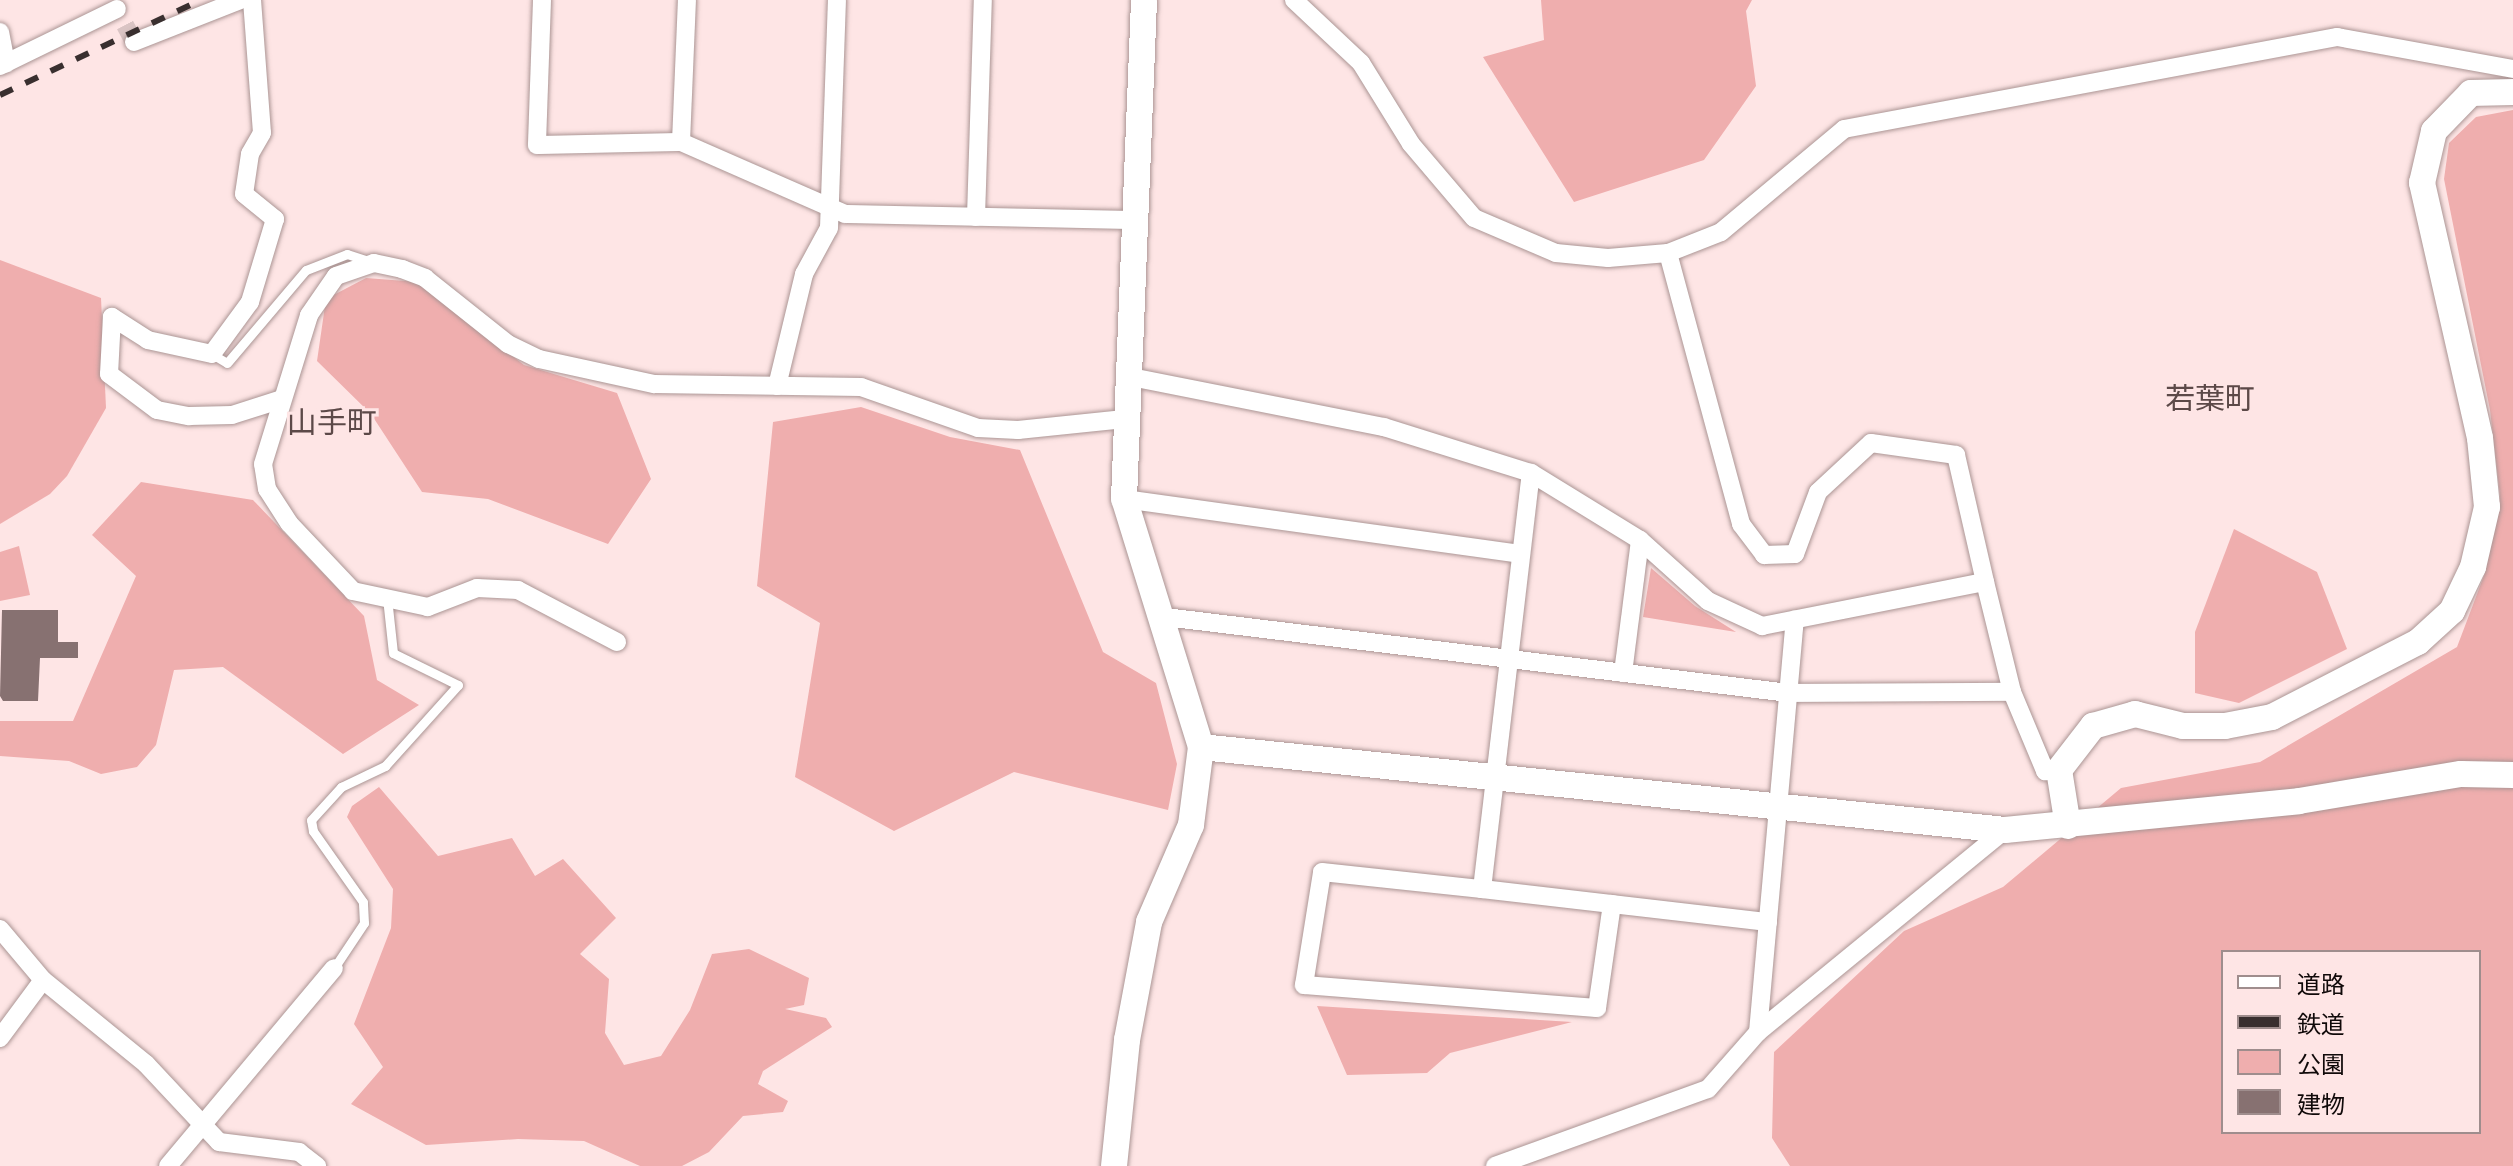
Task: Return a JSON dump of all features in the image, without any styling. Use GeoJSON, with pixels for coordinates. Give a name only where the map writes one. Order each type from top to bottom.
{"type":"FeatureCollection","features":[{"type":"Feature","properties":{"kind":"street"},"geometry":{"type":"LineString","coordinates":[[0,32],[3,64],[123,19],[240,0]]}},
{"type":"Feature","properties":{"kind":"street"},"geometry":{"type":"LineString","coordinates":[[252,0],[262,133],[250,154],[244,194],[275,219],[250,302],[212,354],[148,340],[112,317],[109,374],[157,410],[232,415],[279,400]]}},
{"type":"Feature","properties":{"kind":"street"},"geometry":{"type":"LineString","coordinates":[[542,0],[537,145],[681,142],[831,212],[1133,220]]}},
{"type":"Feature","properties":{"kind":"street"},"geometry":{"type":"LineString","coordinates":[[681,142],[687,0]]}},
{"type":"Feature","properties":{"kind":"street"},"geometry":{"type":"LineString","coordinates":[[777,386],[799,291],[829,228],[837,0]]}},
{"type":"Feature","properties":{"kind":"street"},"geometry":{"type":"LineString","coordinates":[[976,217],[983,0]]}},
{"type":"Feature","properties":{"kind":"street"},"geometry":{"type":"LineString","coordinates":[[1114,1166],[1121,1141],[1127,1040],[1149,922],[1191,825],[1201,747],[1157,616],[1124,499],[1124,419],[1144,0]]}},
{"type":"Feature","properties":{"kind":"street"},"geometry":{"type":"LineString","coordinates":[[1294,0],[1361,63],[1411,144],[1474,218],[1556,253],[1608,258],[1668,253],[1721,232],[1844,129],[2337,37],[2513,69]]}},
{"type":"Feature","properties":{"kind":"street"},"geometry":{"type":"LineString","coordinates":[[2068,826],[2059,770],[2093,726],[2135,714],[2183,726],[2225,726],[2272,717],[2418,642],[2452,611],[2473,567],[2487,507],[2480,438],[2422,183],[2434,131],[2471,93],[2513,92]]}},
{"type":"Feature","properties":{"kind":"street"},"geometry":{"type":"LineString","coordinates":[[1668,253],[1741,524],[1764,555],[1795,554],[1818,492],[1871,443],[1956,455],[2012,692],[2045,771],[2059,770]]}},
{"type":"Feature","properties":{"kind":"street"},"geometry":{"type":"LineString","coordinates":[[617,642],[518,590],[477,588],[428,607],[353,591],[289,523],[267,489],[263,464],[279,400],[320,292],[336,276],[374,263],[425,278],[508,344],[539,359],[654,384],[861,387],[978,428],[1018,430],[1124,419]]}},
{"type":"Feature","properties":{"kind":"street"},"geometry":{"type":"LineString","coordinates":[[1126,376],[1384,427],[1531,473],[1640,540],[1708,601],[1762,626],[1985,582]]}},
{"type":"Feature","properties":{"kind":"street"},"geometry":{"type":"LineString","coordinates":[[1482,889],[1518,554],[1531,473]]}},
{"type":"Feature","properties":{"kind":"street"},"geometry":{"type":"LineString","coordinates":[[1124,499],[1518,554]]}},
{"type":"Feature","properties":{"kind":"street"},"geometry":{"type":"LineString","coordinates":[[1623,673],[1640,540]]}},
{"type":"Feature","properties":{"kind":"street"},"geometry":{"type":"LineString","coordinates":[[1157,616],[1789,693],[2012,692]]}},
{"type":"Feature","properties":{"kind":"street"},"geometry":{"type":"LineString","coordinates":[[1758,1032],[1774,807],[1795,620]]}},
{"type":"Feature","properties":{"kind":"street"},"geometry":{"type":"LineString","coordinates":[[1201,747],[2005,830],[2299,801],[2461,774],[2513,775]]}},
{"type":"Feature","properties":{"kind":"street"},"geometry":{"type":"LineString","coordinates":[[1495,1166],[1708,1089],[1758,1032],[2005,830]]}},
{"type":"Feature","properties":{"kind":"street"},"geometry":{"type":"LineString","coordinates":[[1612,904],[1597,1008],[1304,985],[1322,872],[1482,889],[1612,904],[1768,922]]}},
{"type":"Feature","properties":{"kind":"street"},"geometry":{"type":"LineString","coordinates":[[0,929],[43,980],[146,1064],[203,1120],[219,1142],[299,1152],[317,1166]]}},
{"type":"Feature","properties":{"kind":"street"},"geometry":{"type":"LineString","coordinates":[[168,1166],[203,1120],[334,968]]}},
{"type":"Feature","properties":{"kind":"street"},"geometry":{"type":"LineString","coordinates":[[0,1038],[43,980]]}},
{"type":"Feature","properties":{"kind":"lane"},"geometry":{"type":"LineString","coordinates":[[212,354],[227,363],[306,270],[347,254],[374,263]]}},
{"type":"Feature","properties":{"kind":"lane"},"geometry":{"type":"LineString","coordinates":[[334,968],[364,923],[363,902],[313,831],[311,820],[341,787],[385,766],[458,685],[393,653],[387,598]]}},
{"type":"Feature","properties":{"kind":"green space"},"geometry":{"type":"Polygon","coordinates":[[[1541,0],[1752,0],[1746,11],[1756,86],[1704,160],[1574,202],[1483,57],[1544,40],[1541,0]]]}},
{"type":"Feature","properties":{"kind":"green space"},"geometry":{"type":"Polygon","coordinates":[[[2513,110],[2513,1166],[1790,1166],[1772,1138],[1774,1052],[1904,931],[2003,887],[2121,788],[2260,762],[2457,647],[2485,573],[2500,496],[2490,410],[2444,179],[2449,143],[2476,117],[2513,110]]]}},
{"type":"Feature","properties":{"kind":"green space"},"geometry":{"type":"Polygon","coordinates":[[[0,260],[101,298],[106,408],[67,476],[50,494],[0,524],[0,260]]]}},
{"type":"Feature","properties":{"kind":"green space"},"geometry":{"type":"Polygon","coordinates":[[[366,278],[418,282],[524,365],[617,393],[651,479],[608,544],[488,499],[422,492],[371,414],[317,361],[326,299],[366,278]]]}},
{"type":"Feature","properties":{"kind":"green space"},"geometry":{"type":"Polygon","coordinates":[[[861,407],[950,437],[1020,450],[1103,652],[1156,683],[1177,764],[1168,810],[1014,772],[894,831],[795,777],[820,623],[757,586],[773,422],[861,407]]]}},
{"type":"Feature","properties":{"kind":"green space"},"geometry":{"type":"Polygon","coordinates":[[[141,482],[253,500],[364,616],[377,680],[419,705],[343,754],[223,667],[174,670],[156,745],[137,767],[101,774],[69,761],[0,756],[0,721],[73,721],[136,576],[92,535],[141,482]]]}},
{"type":"Feature","properties":{"kind":"green space"},"geometry":{"type":"Polygon","coordinates":[[[2234,529],[2317,572],[2347,649],[2239,703],[2195,693],[2195,632],[2234,529]]]}},
{"type":"Feature","properties":{"kind":"green space"},"geometry":{"type":"Polygon","coordinates":[[[19,546],[30,595],[0,601],[0,552],[19,546]]]}},
{"type":"Feature","properties":{"kind":"green space"},"geometry":{"type":"Polygon","coordinates":[[[1651,568],[1695,606],[1736,632],[1643,617],[1651,568]]]}},
{"type":"Feature","properties":{"kind":"green space"},"geometry":{"type":"Polygon","coordinates":[[[379,787],[438,856],[512,838],[535,876],[563,859],[616,918],[580,954],[609,979],[605,1033],[624,1065],[661,1056],[690,1010],[712,954],[749,949],[809,978],[804,1005],[785,1009],[826,1018],[832,1027],[763,1071],[758,1084],[788,1101],[783,1112],[743,1116],[709,1152],[682,1166],[640,1166],[584,1141],[518,1139],[426,1145],[351,1104],[383,1067],[354,1024],[391,928],[393,889],[347,817],[352,806],[379,787]]]}},
{"type":"Feature","properties":{"kind":"green space"},"geometry":{"type":"Polygon","coordinates":[[[1317,1006],[1572,1022],[1450,1053],[1427,1073],[1347,1075],[1317,1006]]]}},
{"type":"Feature","properties":{"kind":"building"},"geometry":{"type":"Polygon","coordinates":[[[2,610],[58,610],[58,642],[78,642],[78,658],[40,658],[38,701],[3,701],[0,696],[2,610]]]}},
{"type":"Feature","properties":{"kind":"tunnel"},"geometry":{"type":"LineString","coordinates":[[125,25],[134,42]]}},
{"type":"Feature","properties":{"kind":"railway"},"geometry":{"type":"LineString","coordinates":[[0,95],[201,0]]}},
{"type":"Feature","properties":{"kind":"district","name":"若葉町"},"geometry":{"type":"Point","coordinates":[2210,399]}},
{"type":"Feature","properties":{"kind":"district","name":"山手町"},"geometry":{"type":"Point","coordinates":[332,423]}}]}
